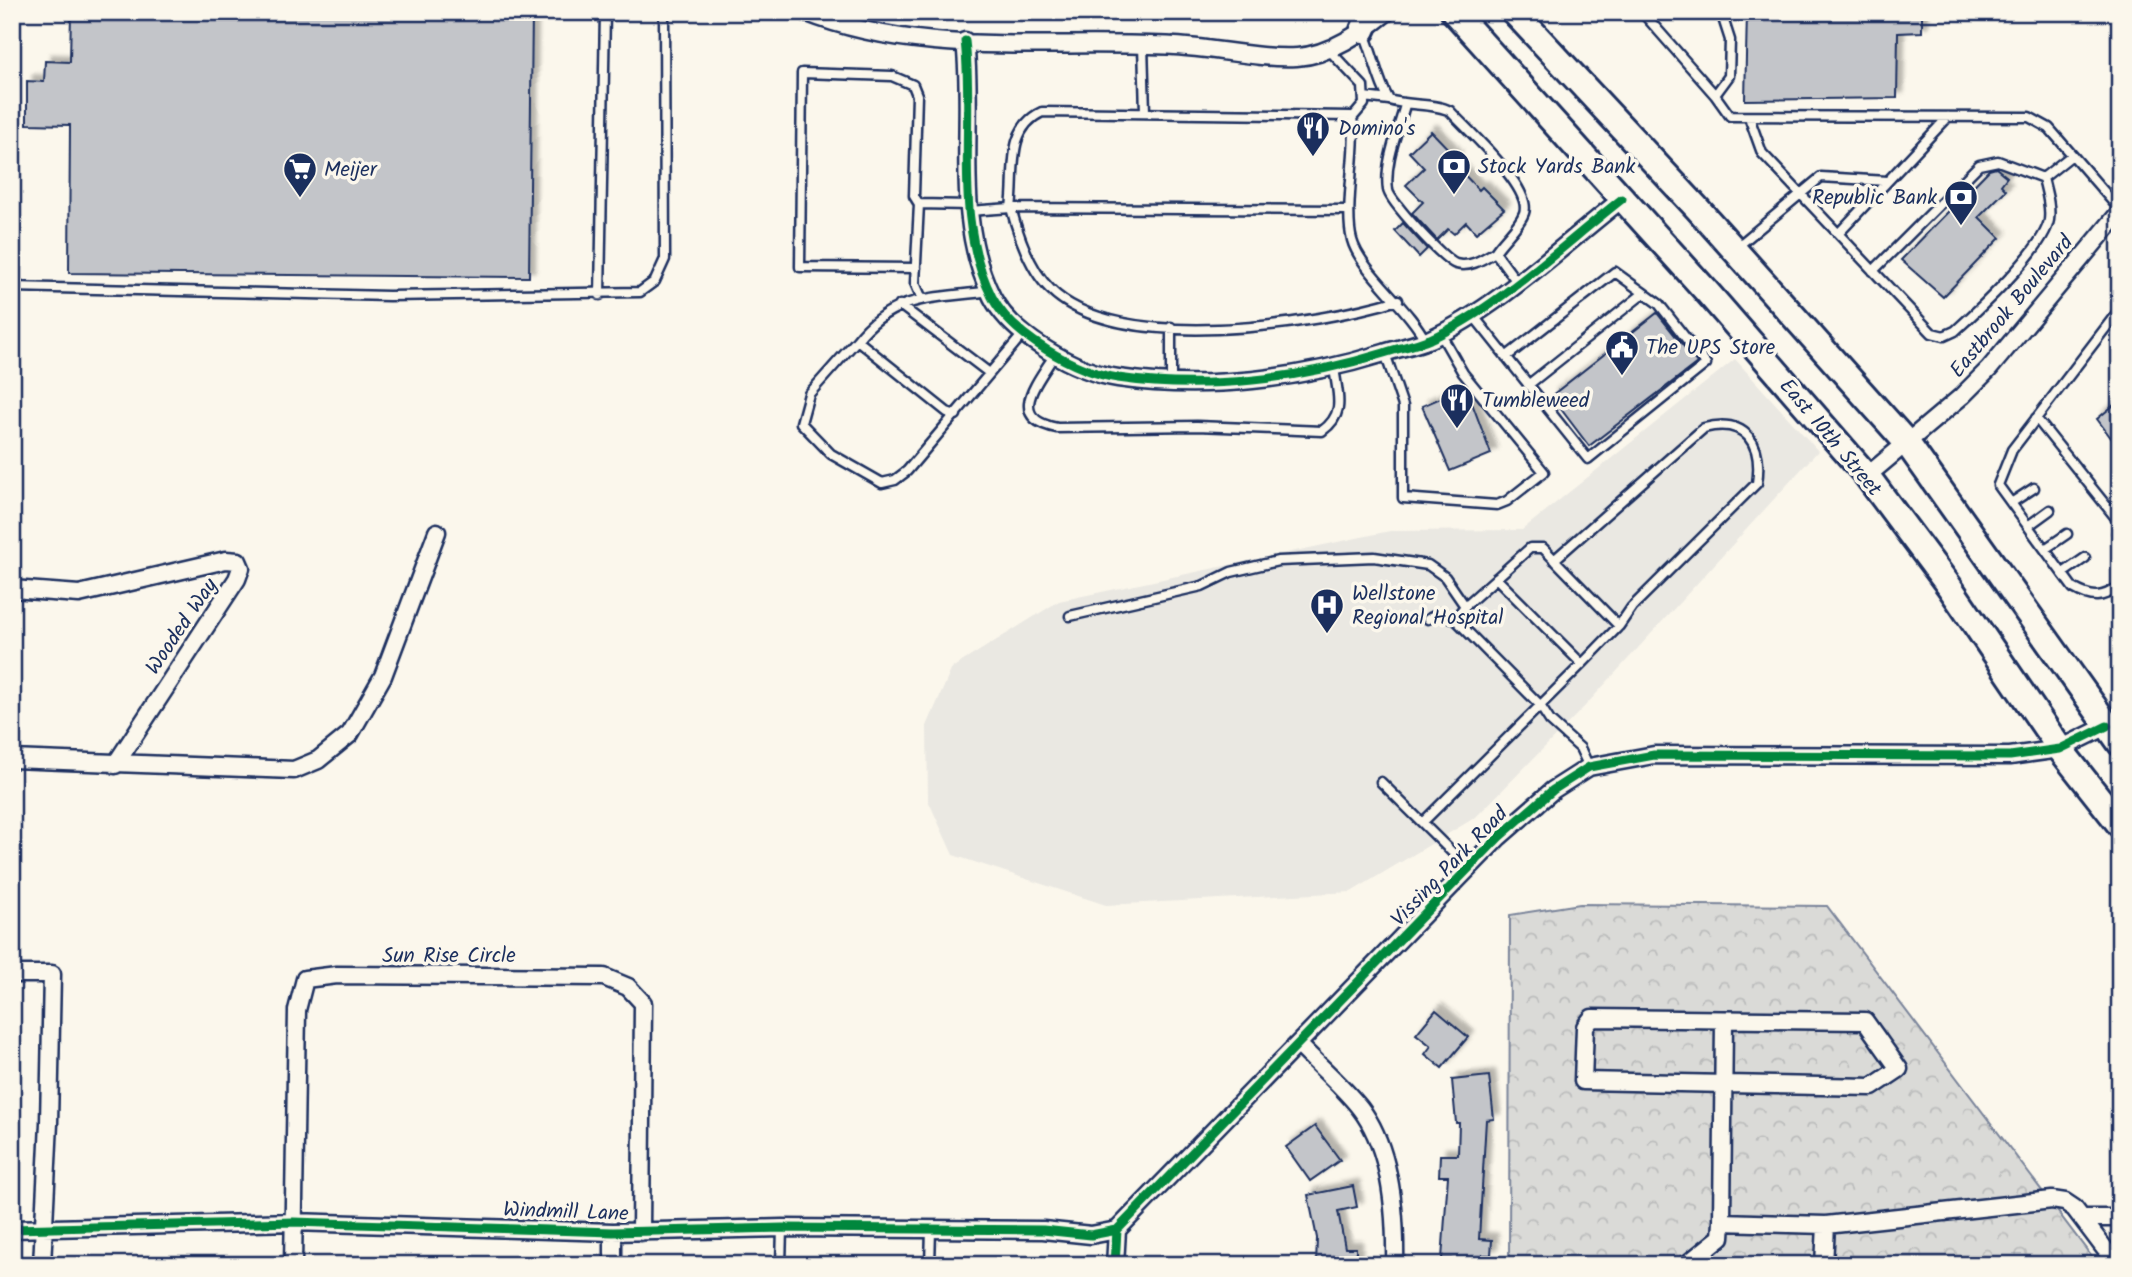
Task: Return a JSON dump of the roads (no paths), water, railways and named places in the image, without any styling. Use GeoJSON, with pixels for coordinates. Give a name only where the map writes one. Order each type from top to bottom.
{"type":"FeatureCollection","features":[{"type":"Feature","properties":{"kind":"main road","name":"East 10th Street"},"geometry":{"type":"LineString","coordinates":[[1454,12],[1867,476],[1949,586],[2060,749],[2120,825]]}},
{"type":"Feature","properties":{"kind":"main road"},"geometry":{"type":"LineString","coordinates":[[1514,12],[1735,250],[1908,443],[2113,730]]}},
{"type":"Feature","properties":{"kind":"street"},"geometry":{"type":"LineString","coordinates":[[805,12],[834,22],[915,39],[1143,45],[1298,57],[1328,49],[1367,21],[1387,12]]}},
{"type":"Feature","properties":{"kind":"street"},"geometry":{"type":"LineString","coordinates":[[965,41],[969,208],[977,255],[993,299],[1023,334],[1055,354],[1116,378],[1171,380],[1286,377],[1334,367],[1433,337],[1472,314],[1517,282],[1622,199]]}},
{"type":"Feature","properties":{"kind":"street","name":"Eastbrook Boulevard"},"geometry":{"type":"LineString","coordinates":[[1867,476],[1908,443],[1989,369],[2120,211]]}},
{"type":"Feature","properties":{"kind":"street"},"geometry":{"type":"LineString","coordinates":[[12,759],[294,770],[318,760],[350,734],[383,676],[437,532]]}},
{"type":"Feature","properties":{"kind":"street","name":"Wooded Way"},"geometry":{"type":"LineString","coordinates":[[12,589],[79,594],[226,560],[237,561],[241,568],[237,579],[114,765]]}},
{"type":"Feature","properties":{"kind":"street","name":"Vissing Park Road"},"geometry":{"type":"LineString","coordinates":[[1117,1230],[1470,870],[1499,837],[1553,790],[1589,767],[1654,755],[2010,757],[2060,749],[2113,730]]}},
{"type":"Feature","properties":{"kind":"street"},"geometry":{"type":"LineString","coordinates":[[12,974],[52,974],[49,1123],[42,1265]]}},
{"type":"Feature","properties":{"kind":"street","name":"Sun Rise Circle"},"geometry":{"type":"LineString","coordinates":[[293,1265],[297,1010],[306,979],[337,975],[604,977],[628,987],[643,1003],[641,1231]]}},
{"type":"Feature","properties":{"kind":"street"},"geometry":{"type":"LineString","coordinates":[[1592,1018],[1724,1021],[1865,1021],[1899,1069],[1872,1087],[1584,1081],[1585,1027],[1592,1018]]}},
{"type":"Feature","properties":{"kind":"street"},"geometry":{"type":"LineString","coordinates":[[1686,1265],[1721,1237],[1724,1021]]}},
{"type":"Feature","properties":{"kind":"street"},"geometry":{"type":"LineString","coordinates":[[1299,1045],[1360,1108],[1373,1130],[1382,1153],[1389,1192],[1395,1265]]}},
{"type":"Feature","properties":{"kind":"street"},"geometry":{"type":"LineString","coordinates":[[1722,1222],[1826,1225],[2036,1200],[2065,1202],[2083,1218],[2117,1265]]}},
{"type":"Feature","properties":{"kind":"street"},"geometry":{"type":"LineString","coordinates":[[2083,1218],[2120,1219]]}},
{"type":"Feature","properties":{"kind":"street","name":"Windmill Lane"},"geometry":{"type":"LineString","coordinates":[[12,1229],[293,1222],[613,1232],[782,1228],[1043,1230],[1091,1235],[1117,1230]]}},
{"type":"Feature","properties":{"kind":"street"},"geometry":{"type":"LineString","coordinates":[[1824,1265],[1826,1225]]}},
{"type":"Feature","properties":{"kind":"street"},"geometry":{"type":"LineString","coordinates":[[1115,1265],[1117,1230]]}},
{"type":"Feature","properties":{"kind":"street"},"geometry":{"type":"LineString","coordinates":[[613,1232],[613,1265]]}},
{"type":"Feature","properties":{"kind":"lane"},"geometry":{"type":"LineString","coordinates":[[600,295],[605,12]]}},
{"type":"Feature","properties":{"kind":"lane"},"geometry":{"type":"LineString","coordinates":[[12,287],[389,296],[630,295],[649,288],[663,268],[665,259],[664,12]]}},
{"type":"Feature","properties":{"kind":"lane"},"geometry":{"type":"LineString","coordinates":[[1642,12],[1716,95],[1730,116],[2029,117],[2049,128],[2120,211]]}},
{"type":"Feature","properties":{"kind":"lane"},"geometry":{"type":"LineString","coordinates":[[1716,95],[1729,76],[1730,40],[1721,12]]}},
{"type":"Feature","properties":{"kind":"lane"},"geometry":{"type":"LineString","coordinates":[[1367,21],[1378,79],[1389,100]]}},
{"type":"Feature","properties":{"kind":"lane"},"geometry":{"type":"LineString","coordinates":[[1143,45],[1145,112]]}},
{"type":"Feature","properties":{"kind":"lane"},"geometry":{"type":"LineString","coordinates":[[1328,49],[1363,86],[1364,104],[1353,117],[1348,210],[1352,242],[1365,263],[1433,337],[1544,472],[1507,501],[1497,505],[1404,498],[1403,406],[1385,353]]}},
{"type":"Feature","properties":{"kind":"lane"},"geometry":{"type":"LineString","coordinates":[[916,268],[800,267],[802,73],[892,76],[913,85],[917,95],[914,196],[919,204],[916,268],[915,282],[922,299]]}},
{"type":"Feature","properties":{"kind":"lane"},"geometry":{"type":"LineString","coordinates":[[1364,97],[1450,111],[1519,185],[1526,204],[1524,215],[1495,252],[1468,266],[1453,264],[1399,208],[1388,192],[1389,169],[1405,105]]}},
{"type":"Feature","properties":{"kind":"lane"},"geometry":{"type":"LineString","coordinates":[[1353,117],[1065,110],[1042,112],[1027,119],[1020,128],[1014,157],[1011,208],[1016,226],[1050,289],[1072,305],[1098,317],[1171,327],[1247,329],[1358,312],[1398,300]]}},
{"type":"Feature","properties":{"kind":"lane"},"geometry":{"type":"LineString","coordinates":[[1749,117],[1762,153],[1839,233],[1922,326],[1931,333],[1944,336],[1955,331],[2020,265],[2044,233],[2049,221],[2049,203],[2043,178]]}},
{"type":"Feature","properties":{"kind":"lane"},"geometry":{"type":"LineString","coordinates":[[1839,233],[1948,117]]}},
{"type":"Feature","properties":{"kind":"lane"},"geometry":{"type":"LineString","coordinates":[[2043,178],[2072,155]]}},
{"type":"Feature","properties":{"kind":"lane"},"geometry":{"type":"LineString","coordinates":[[1873,271],[1979,165],[1998,161],[2043,178]]}},
{"type":"Feature","properties":{"kind":"lane"},"geometry":{"type":"LineString","coordinates":[[1735,250],[1821,177],[1887,181]]}},
{"type":"Feature","properties":{"kind":"lane"},"geometry":{"type":"LineString","coordinates":[[919,204],[969,208],[1348,210]]}},
{"type":"Feature","properties":{"kind":"lane"},"geometry":{"type":"LineString","coordinates":[[1495,252],[1517,282]]}},
{"type":"Feature","properties":{"kind":"lane"},"geometry":{"type":"LineString","coordinates":[[1472,314],[1528,385],[1588,458],[1706,364],[1659,304],[1615,272],[1506,357]]}},
{"type":"Feature","properties":{"kind":"lane"},"geometry":{"type":"LineString","coordinates":[[990,291],[922,299],[900,305],[881,315],[809,394],[801,423],[831,454],[882,483],[894,480],[907,471],[956,415],[988,372],[1023,334]]}},
{"type":"Feature","properties":{"kind":"lane"},"geometry":{"type":"LineString","coordinates":[[1528,385],[1644,293]]}},
{"type":"Feature","properties":{"kind":"lane"},"geometry":{"type":"LineString","coordinates":[[900,305],[988,372]]}},
{"type":"Feature","properties":{"kind":"lane"},"geometry":{"type":"LineString","coordinates":[[2120,309],[2012,450],[1998,485],[2073,588],[2089,598],[2106,596],[2120,586]]}},
{"type":"Feature","properties":{"kind":"lane"},"geometry":{"type":"LineString","coordinates":[[1171,327],[1171,380]]}},
{"type":"Feature","properties":{"kind":"lane"},"geometry":{"type":"LineString","coordinates":[[857,340],[947,412],[956,415]]}},
{"type":"Feature","properties":{"kind":"lane"},"geometry":{"type":"LineString","coordinates":[[1055,354],[1028,400],[1030,414],[1038,424],[1057,428],[1197,426],[1322,431],[1334,423],[1339,413],[1334,367]]}},
{"type":"Feature","properties":{"kind":"lane"},"geometry":{"type":"LineString","coordinates":[[2036,418],[2085,486],[2120,523]]}},
{"type":"Feature","properties":{"kind":"lane"},"geometry":{"type":"LineString","coordinates":[[1423,822],[1582,664],[1619,626],[1632,607],[1757,483],[1760,461],[1754,443],[1740,429],[1723,424],[1704,428],[1554,560]]}},
{"type":"Feature","properties":{"kind":"lane"},"geometry":{"type":"LineString","coordinates":[[2011,503],[2034,488]]}},
{"type":"Feature","properties":{"kind":"lane"},"geometry":{"type":"LineString","coordinates":[[2028,526],[2050,510]]}},
{"type":"Feature","properties":{"kind":"lane"},"geometry":{"type":"LineString","coordinates":[[2045,549],[2067,534]]}},
{"type":"Feature","properties":{"kind":"lane"},"geometry":{"type":"LineString","coordinates":[[1455,619],[1465,606],[1530,548],[1544,548],[1619,626]]}},
{"type":"Feature","properties":{"kind":"lane"},"geometry":{"type":"LineString","coordinates":[[1070,616],[1202,586],[1231,572],[1278,561],[1374,557],[1428,565],[1445,578],[1465,606]]}},
{"type":"Feature","properties":{"kind":"lane"},"geometry":{"type":"LineString","coordinates":[[2063,573],[2085,558]]}},
{"type":"Feature","properties":{"kind":"lane"},"geometry":{"type":"LineString","coordinates":[[1496,578],[1582,664]]}},
{"type":"Feature","properties":{"kind":"lane"},"geometry":{"type":"LineString","coordinates":[[1429,620],[1440,613],[1455,619],[1539,704],[1550,721],[1580,748],[1589,767]]}},
{"type":"Feature","properties":{"kind":"lane"},"geometry":{"type":"LineString","coordinates":[[1381,782],[1470,870]]}},
{"type":"Feature","properties":{"kind":"lane"},"geometry":{"type":"LineString","coordinates":[[781,1265],[782,1228]]}},
{"type":"Feature","properties":{"kind":"lane"},"geometry":{"type":"LineString","coordinates":[[930,1265],[931,1230]]}},
{"type":"Feature","properties":{"kind":"place","name":"Domino's"},"geometry":{"type":"Point","coordinates":[1313,158]}},
{"type":"Feature","properties":{"kind":"place","name":"Stock Yards Bank"},"geometry":{"type":"Point","coordinates":[1454,196]}},
{"type":"Feature","properties":{"kind":"place","name":"Meijer"},"geometry":{"type":"Point","coordinates":[300,199]}},
{"type":"Feature","properties":{"kind":"place","name":"Republic Bank"},"geometry":{"type":"Point","coordinates":[1961,227]}},
{"type":"Feature","properties":{"kind":"place","name":"The UPS Store"},"geometry":{"type":"Point","coordinates":[1622,377]}},
{"type":"Feature","properties":{"kind":"place","name":"Tumbleweed"},"geometry":{"type":"Point","coordinates":[1457,430]}},
{"type":"Feature","properties":{"kind":"place","name":"Wellstone Regional Hospital"},"geometry":{"type":"Point","coordinates":[1327,635]}}]}
